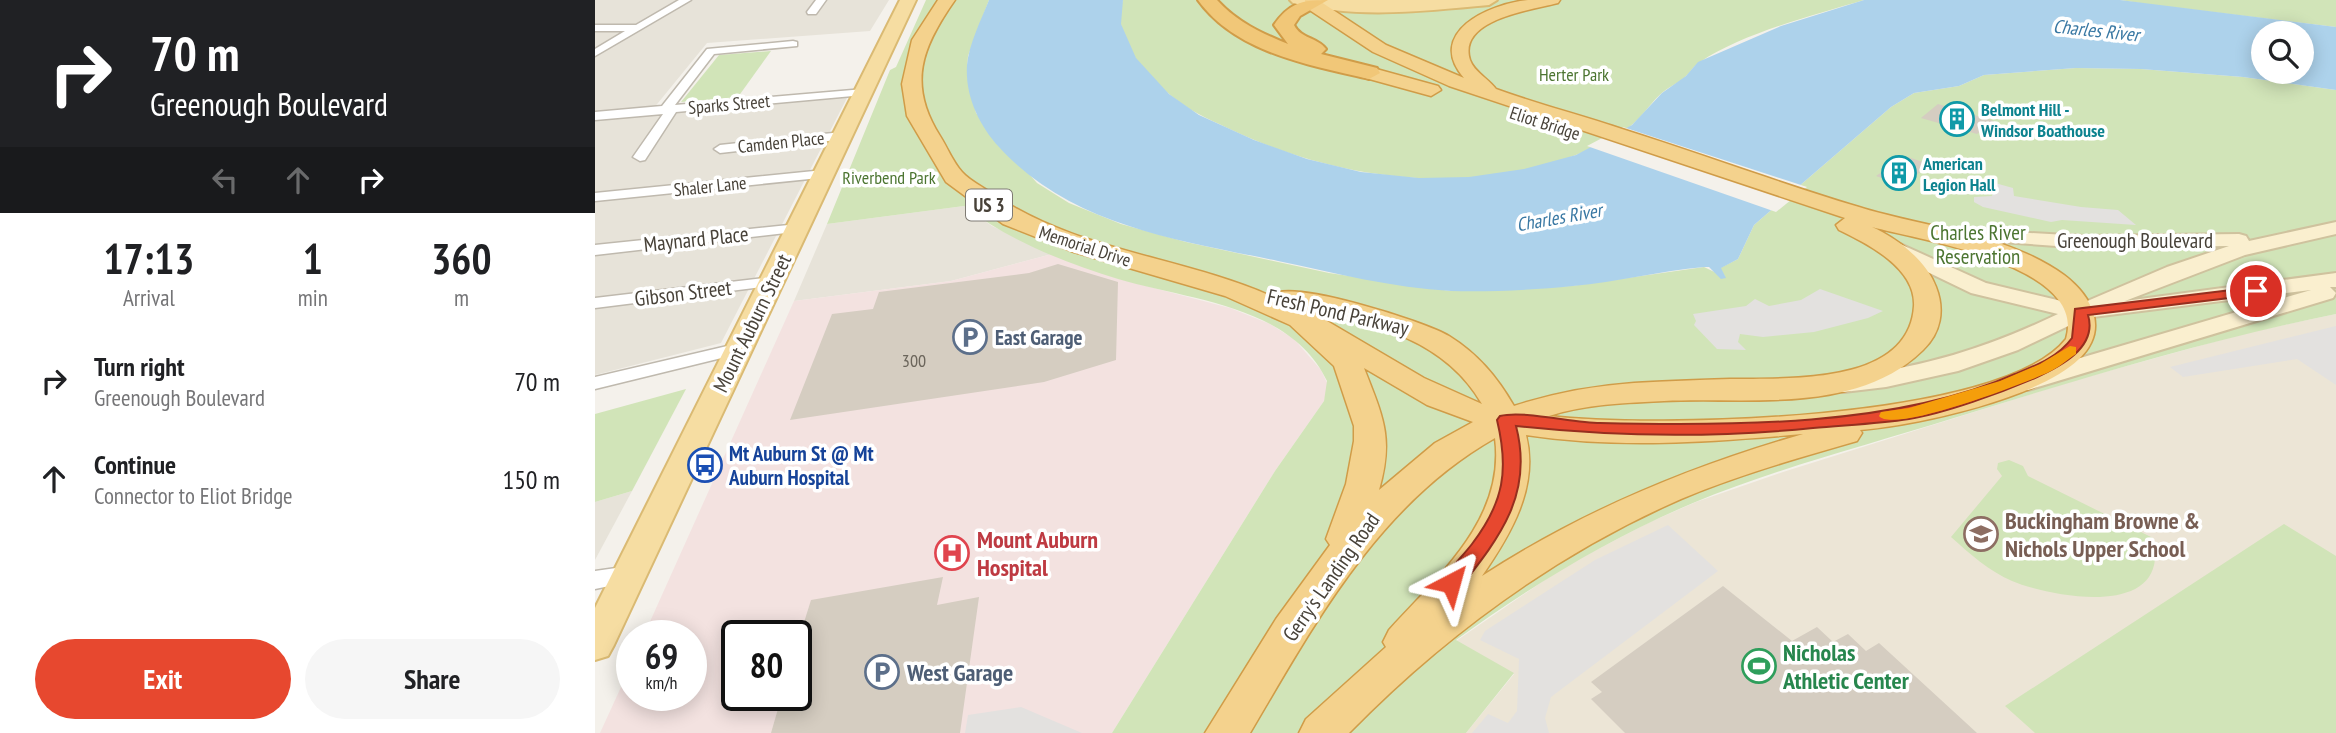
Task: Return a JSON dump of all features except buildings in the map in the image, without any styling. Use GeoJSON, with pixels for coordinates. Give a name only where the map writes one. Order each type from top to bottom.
{"type":"FeatureCollection","features":[{"type":"Feature","properties":{"kind":"highway","name":"Memorial Drive"},"geometry":{"type":"LineString","coordinates":[[947,0],[929,23],[917,47],[911,83],[919,122],[936,153],[953,175],[987,204],[1031,228],[1073,244],[1218,285]]}},
{"type":"Feature","properties":{"kind":"highway","name":"Eliot Bridge"},"geometry":{"type":"LineString","coordinates":[[1207,0],[1231,22],[1260,38],[1369,73],[1570,125]]}},
{"type":"Feature","properties":{"kind":"highway"},"geometry":{"type":"LineString","coordinates":[[1489,92],[1461,60],[1459,49],[1465,34],[1500,12],[1552,0]]}},
{"type":"Feature","properties":{"kind":"highway","name":"Eliot Bridge"},"geometry":{"type":"LineString","coordinates":[[1309,1],[1381,51],[1570,125],[1836,214],[1865,232],[1897,237]]}},
{"type":"Feature","properties":{"kind":"highway"},"geometry":{"type":"LineString","coordinates":[[1309,1],[1287,17],[1284,25],[1287,34],[1369,73]]}},
{"type":"Feature","properties":{"kind":"highway"},"geometry":{"type":"LineString","coordinates":[[1353,702],[1411,652],[1477,601],[1547,551],[1591,527],[1720,471],[1986,391],[2039,371],[2066,355],[2082,333],[2080,312],[2059,286],[2017,260],[1980,246],[1897,237]]}},
{"type":"Feature","properties":{"kind":"highway","name":"Gerry's Landing Road"},"geometry":{"type":"LineString","coordinates":[[1227,733],[1324,580],[1366,524],[1405,483],[1449,450],[1506,420],[1556,403],[1607,395],[1831,383],[1873,372],[1895,360],[1916,339],[1927,318],[1927,293],[1897,237]]}},
{"type":"Feature","properties":{"kind":"highway","name":"Fresh Pond Parkway"},"geometry":{"type":"LineString","coordinates":[[1218,285],[1294,314],[1327,341],[1350,368],[1361,391],[1370,428],[1363,486],[1345,538],[1324,580]]}},
{"type":"Feature","properties":{"kind":"highway","name":"Fresh Pond Parkway"},"geometry":{"type":"LineString","coordinates":[[1218,285],[1382,317],[1418,330],[1448,347],[1471,365],[1492,393],[1506,420],[1513,442],[1514,465],[1509,491],[1496,524],[1472,559],[1353,702]]}},
{"type":"Feature","properties":{"kind":"highway"},"geometry":{"type":"LineString","coordinates":[[1294,314],[1341,339],[1423,392],[1472,411],[1506,420],[1584,428],[1674,431],[1746,429],[1910,414]]}},
{"type":"Feature","properties":{"kind":"highway","name":"US 3"},"geometry":{"type":"LineString","coordinates":[[1321,733],[1353,702]]}},
{"type":"Feature","properties":{"kind":"main road","name":"Mount Auburn Street"},"geometry":{"type":"LineString","coordinates":[[595,645],[612,577],[740,348],[908,0]]}},
{"type":"Feature","properties":{"kind":"main road"},"geometry":{"type":"LineString","coordinates":[[1309,1],[1374,7],[1489,0]]}},
{"type":"Feature","properties":{"kind":"main road","name":"Greenough Boulevard"},"geometry":{"type":"LineString","coordinates":[[1787,387],[1864,383],[1926,372],[2007,346],[2206,259],[2279,238],[2336,228]]}},
{"type":"Feature","properties":{"kind":"main road","name":"Greenough Boulevard"},"geometry":{"type":"LineString","coordinates":[[1897,237],[2099,242],[2279,238]]}},
{"type":"Feature","properties":{"kind":"main road","name":"Greenough Boulevard"},"geometry":{"type":"LineString","coordinates":[[1897,237],[1979,288],[2080,312],[2164,304],[2336,279]]}},
{"type":"Feature","properties":{"kind":"main road"},"geometry":{"type":"LineString","coordinates":[[1986,391],[2093,365],[2336,290]]}},
{"type":"Feature","properties":{"kind":"street"},"geometry":{"type":"LineString","coordinates":[[595,53],[686,0]]}},
{"type":"Feature","properties":{"kind":"street"},"geometry":{"type":"LineString","coordinates":[[812,12],[821,0]]}},
{"type":"Feature","properties":{"kind":"street"},"geometry":{"type":"LineString","coordinates":[[595,28],[638,28]]}},
{"type":"Feature","properties":{"kind":"street"},"geometry":{"type":"LineString","coordinates":[[640,157],[668,109],[711,51],[793,44]]}},
{"type":"Feature","properties":{"kind":"street","name":"Sparks Street"},"geometry":{"type":"LineString","coordinates":[[597,117],[864,92]]}},
{"type":"Feature","properties":{"kind":"street","name":"Camden Place"},"geometry":{"type":"LineString","coordinates":[[720,149],[842,136]]}},
{"type":"Feature","properties":{"kind":"street","name":"Shaler Lane"},"geometry":{"type":"LineString","coordinates":[[595,197],[824,174]]}},
{"type":"Feature","properties":{"kind":"street","name":"Maynard Place"},"geometry":{"type":"LineString","coordinates":[[595,250],[798,228]]}},
{"type":"Feature","properties":{"kind":"street","name":"Gibson Street"},"geometry":{"type":"LineString","coordinates":[[595,303],[772,282]]}},
{"type":"Feature","properties":{"kind":"street"},"geometry":{"type":"LineString","coordinates":[[595,383],[740,348]]}},
{"type":"Feature","properties":{"kind":"shaded area"},"geometry":{"type":"Polygon","coordinates":[[[595,0],[889,0],[870,31],[707,43],[649,114],[848,96],[721,343],[595,375],[595,0]]]}},
{"type":"Feature","properties":{"kind":"shaded area"},"geometry":{"type":"Polygon","coordinates":[[[1995,183],[2013,188],[2014,196],[2118,210],[2136,225],[2062,220],[2051,222],[1983,207],[1974,202],[1974,197],[1992,196],[1995,183]]]}},
{"type":"Feature","properties":{"kind":"shaded area"},"geometry":{"type":"Polygon","coordinates":[[[964,206],[992,226],[1052,254],[951,281],[794,301],[827,224],[964,206]]]}},
{"type":"Feature","properties":{"kind":"shaded area","name":"Mount Auburn Hospital"},"geometry":{"type":"Polygon","coordinates":[[[1052,254],[1116,278],[1230,308],[1270,324],[1294,339],[1321,370],[1328,385],[1324,401],[1275,471],[1112,733],[600,733],[616,698],[616,711],[707,711],[707,620],[651,620],[794,301],[951,281],[1052,254]]]}},
{"type":"Feature","properties":{"kind":"shaded area"},"geometry":{"type":"Polygon","coordinates":[[[1820,289],[1883,311],[1868,318],[1814,332],[1763,337],[1740,334],[1738,342],[1746,350],[1717,349],[1694,325],[1696,321],[1693,314],[1746,306],[1755,299],[1769,306],[1801,300],[1820,289]]]}},
{"type":"Feature","properties":{"kind":"shaded area","name":"Buckingham Browne & Nichols Upper School"},"geometry":{"type":"Polygon","coordinates":[[[2336,314],[2336,733],[1466,733],[1514,674],[1456,641],[1562,568],[1648,523],[1696,502],[1783,472],[2076,380],[2246,333],[2336,314]]]}},
{"type":"Feature","properties":{"kind":"shaded area"},"geometry":{"type":"Polygon","coordinates":[[[2336,326],[2336,385],[2297,359],[2183,377],[2170,367],[2336,326]]]}},
{"type":"Feature","properties":{"kind":"shaded area"},"geometry":{"type":"Polygon","coordinates":[[[632,491],[595,560],[595,502],[632,491]]]}},
{"type":"Feature","properties":{"kind":"shaded area"},"geometry":{"type":"Polygon","coordinates":[[[1668,525],[1718,571],[1551,697],[1545,718],[1549,733],[1472,733],[1488,714],[1508,723],[1517,711],[1519,659],[1480,640],[1485,631],[1595,560],[1668,525]]]}},
{"type":"Feature","properties":{"kind":"shaded area"},"geometry":{"type":"Polygon","coordinates":[[[1021,707],[1082,733],[965,733],[968,715],[1021,707]]]}},
{"type":"Feature","properties":{"kind":"green space","name":"Charles River Reservation"},"geometry":{"type":"Polygon","coordinates":[[[926,0],[989,0],[968,56],[967,69],[976,113],[1037,183],[1069,203],[1121,224],[1186,242],[1329,273],[1450,291],[1571,286],[1704,267],[1725,277],[1720,268],[1738,259],[1754,225],[1891,107],[1914,93],[1959,86],[1984,75],[2076,68],[2141,69],[2243,77],[2251,78],[2251,84],[2293,84],[2336,90],[2336,314],[2192,348],[2049,389],[1790,468],[1725,490],[1661,517],[1571,565],[1456,640],[1514,673],[1466,733],[1112,733],[1275,471],[1324,401],[1327,381],[1311,356],[1289,336],[1264,321],[1206,300],[1118,279],[1078,266],[999,230],[964,206],[827,224],[890,70],[896,67],[926,0]]]}},
{"type":"Feature","properties":{"kind":"green space","name":"Herter Park"},"geometry":{"type":"Polygon","coordinates":[[[1123,0],[1864,0],[1779,26],[1717,52],[1698,63],[1683,79],[1663,92],[1630,127],[1594,147],[1551,164],[1506,174],[1413,178],[1320,162],[1276,148],[1198,114],[1167,92],[1135,57],[1122,29],[1120,14],[1123,0]]]}},
{"type":"Feature","properties":{"kind":"green space"},"geometry":{"type":"Polygon","coordinates":[[[2120,0],[2336,0],[2336,27],[2314,24],[2314,21],[2286,21],[2120,0]]]}},
{"type":"Feature","properties":{"kind":"green space"},"geometry":{"type":"Polygon","coordinates":[[[771,51],[738,97],[681,102],[719,55],[771,51]]]}},
{"type":"Feature","properties":{"kind":"green space"},"geometry":{"type":"Polygon","coordinates":[[[686,389],[632,491],[595,502],[595,414],[686,389]]]}},
{"type":"Feature","properties":{"kind":"green space"},"geometry":{"type":"Polygon","coordinates":[[[2009,460],[2023,466],[2028,476],[2153,538],[2155,559],[2149,577],[2135,589],[2116,595],[2070,595],[2048,592],[2012,581],[1973,556],[1951,537],[2002,476],[1997,469],[1998,463],[2009,460]]]}},
{"type":"Feature","properties":{"kind":"green space"},"geometry":{"type":"Polygon","coordinates":[[[2284,524],[2336,556],[2336,733],[2035,733],[2005,706],[2284,524]]]}},
{"type":"Feature","properties":{"kind":"water","name":"Charles River"},"geometry":{"type":"Polygon","coordinates":[[[989,0],[1123,0],[1121,24],[1136,58],[1169,94],[1199,115],[1254,140],[1307,159],[1361,172],[1419,178],[1469,177],[1524,169],[1576,155],[1632,125],[1662,93],[1686,76],[1698,62],[1781,26],[1864,0],[2120,0],[2288,21],[2251,21],[2251,78],[2141,69],[2076,68],[1984,75],[1959,86],[1914,93],[1891,107],[1754,225],[1738,259],[1721,268],[1726,278],[1721,279],[1709,267],[1704,267],[1573,286],[1451,291],[1364,279],[1165,237],[1128,226],[1059,195],[1028,174],[999,147],[985,129],[968,88],[967,65],[973,40],[989,0]]]}},
{"type":"Feature","properties":{"kind":"water"},"geometry":{"type":"Polygon","coordinates":[[[2314,24],[2336,27],[2336,90],[2293,84],[2314,84],[2314,24]]]}},
{"type":"Feature","properties":{"kind":"pier"},"geometry":{"type":"Polygon","coordinates":[[[1623,127],[1807,187],[1776,212],[1587,146],[1623,127]]]}},
{"type":"Feature","properties":{"kind":"slow traffic"},"geometry":{"type":"LineString","coordinates":[[1887,416],[1910,414],[2006,384],[2046,368],[2070,351]]}},
{"type":"Feature","properties":{"kind":"place","name":"Belmont Hill - Windsor Boathouse"},"geometry":{"type":"Point","coordinates":[1957,119]}},
{"type":"Feature","properties":{"kind":"place","name":"American Legion Hall"},"geometry":{"type":"Point","coordinates":[1899,173]}},
{"type":"Feature","properties":{"kind":"place","name":"East Garage"},"geometry":{"type":"Point","coordinates":[970,337]}},
{"type":"Feature","properties":{"kind":"place","name":"Mt Auburn St @ Mt Auburn Hospital"},"geometry":{"type":"Point","coordinates":[705,465]}},
{"type":"Feature","properties":{"kind":"place","name":"Buckingham Browne & Nichols Upper School"},"geometry":{"type":"Point","coordinates":[1981,534]}},
{"type":"Feature","properties":{"kind":"place","name":"Mount Auburn Hospital"},"geometry":{"type":"Point","coordinates":[952,553]}},
{"type":"Feature","properties":{"kind":"place","name":"Nicholas Athletic Center"},"geometry":{"type":"Point","coordinates":[1759,666]}},
{"type":"Feature","properties":{"kind":"place","name":"West Garage"},"geometry":{"type":"Point","coordinates":[882,672]}},
{"type":"Feature","properties":{"kind":"route"},"geometry":{"type":"LineString","coordinates":[[1451,583],[1481,547],[1506,503],[1514,453],[1506,420],[1594,429],[1685,431],[1746,429],[1910,414],[2006,384],[2053,363],[2066,355],[2080,338],[2083,330],[2080,312],[2098,312],[2256,291]]}},
{"type":"Feature","properties":{"kind":"park label","name":"Riverbend Park"},"geometry":{"type":"Point","coordinates":[889,177]}}]}
